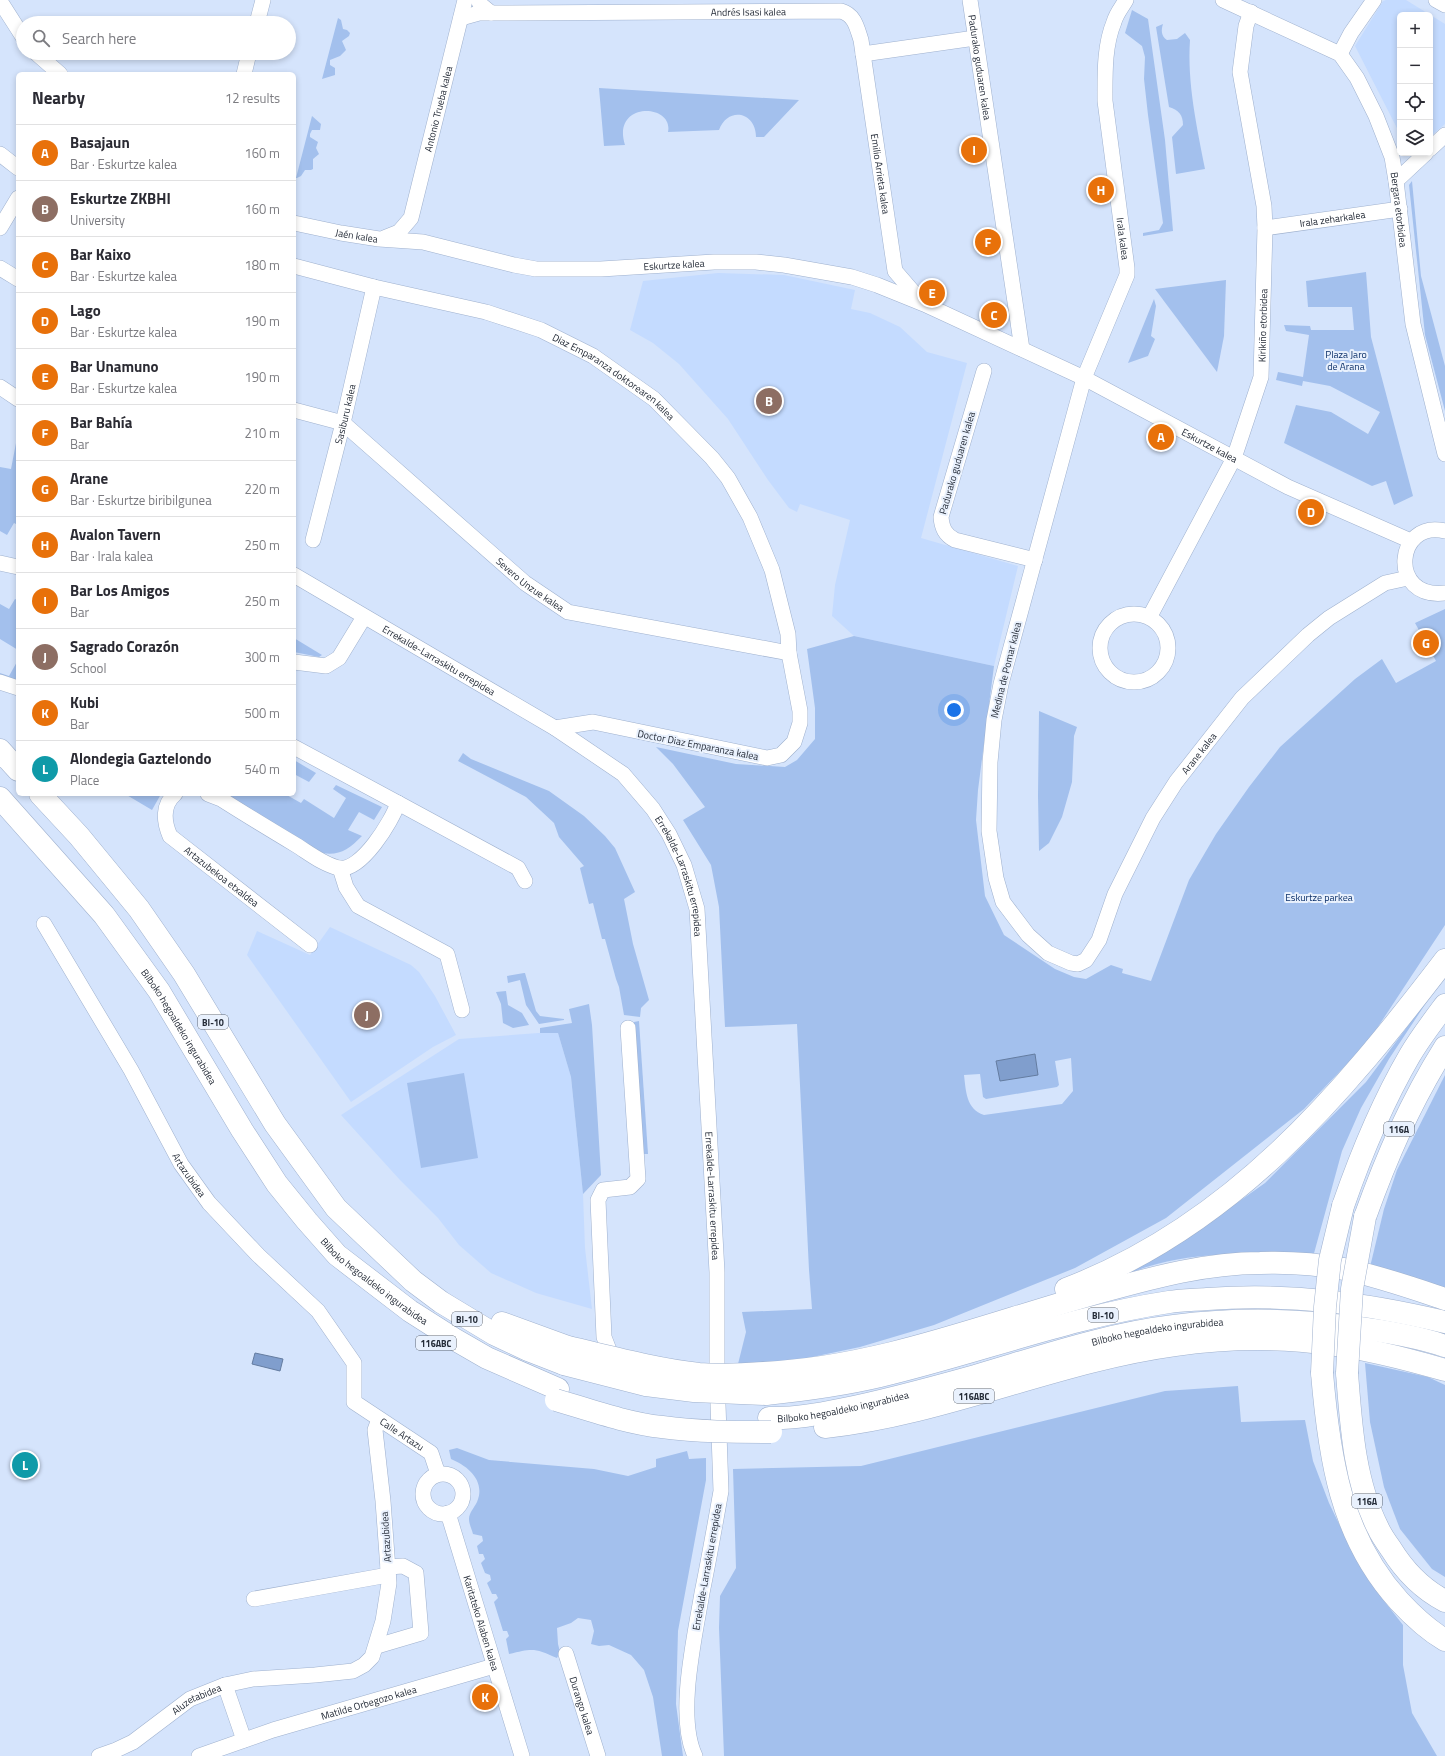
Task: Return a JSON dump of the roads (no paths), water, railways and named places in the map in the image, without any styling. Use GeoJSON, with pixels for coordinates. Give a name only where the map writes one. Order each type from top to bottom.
{"type":"FeatureCollection","features":[{"type":"Feature","properties":{"kind":"highway"},"geometry":{"type":"LineString","coordinates":[[0,750],[16,768]]}},
{"type":"Feature","properties":{"kind":"highway","name":"BI-10"},"geometry":{"type":"LineString","coordinates":[[42,796],[79,836],[139,909],[184,974],[275,1124],[336,1208],[382,1252],[477,1311],[566,1355],[640,1364],[699,1374],[726,1375],[765,1384],[835,1386],[879,1376],[1122,1310],[1171,1302],[1237,1297],[1309,1298],[1389,1309],[1445,1322]]}},
{"type":"Feature","properties":{"kind":"highway","name":"Bilboko hegoaldeko ingurabidea"},"geometry":{"type":"LineString","coordinates":[[0,798],[104,915],[159,991],[242,1130],[277,1184],[337,1255],[410,1311],[454,1339],[487,1358],[557,1394],[585,1397],[658,1413],[770,1425],[782,1419],[872,1404],[1082,1345],[1172,1326],[1232,1320],[1312,1321],[1385,1332],[1445,1346]]}},
{"type":"Feature","properties":{"kind":"highway"},"geometry":{"type":"LineString","coordinates":[[959,1335],[1012,1310],[1085,1282],[1124,1263],[1164,1241],[1221,1202],[1260,1171],[1304,1129],[1394,1026],[1445,960]]}},
{"type":"Feature","properties":{"kind":"highway"},"geometry":{"type":"LineString","coordinates":[[1445,1005],[1410,1054],[1375,1121],[1343,1206],[1330,1260],[1325,1307],[1322,1373],[1326,1424],[1336,1477],[1345,1511],[1360,1546],[1372,1568],[1390,1590],[1422,1623],[1445,1640]]}},
{"type":"Feature","properties":{"kind":"highway","name":"116A"},"geometry":{"type":"LineString","coordinates":[[1445,1047],[1403,1121],[1381,1172],[1365,1217],[1352,1289],[1347,1373],[1351,1421],[1360,1477],[1378,1528],[1399,1561],[1413,1577],[1434,1595],[1445,1601]]}},
{"type":"Feature","properties":{"kind":"highway"},"geometry":{"type":"LineString","coordinates":[[765,1384],[799,1371],[874,1358],[959,1335],[1075,1299],[1160,1275],[1234,1264],[1267,1263],[1343,1269],[1445,1299]]}},
{"type":"Feature","properties":{"kind":"highway","name":"116ABC"},"geometry":{"type":"LineString","coordinates":[[770,1425],[830,1427],[900,1414],[978,1395],[1084,1365],[1175,1345],[1229,1340],[1278,1340],[1328,1344],[1364,1349],[1445,1370]]}},
{"type":"Feature","properties":{"kind":"street"},"geometry":{"type":"LineString","coordinates":[[259,16],[263,0]]}},
{"type":"Feature","properties":{"kind":"street","name":"Antonio Trueba kalea"},"geometry":{"type":"LineString","coordinates":[[383,238],[399,232],[411,218],[465,0]]}},
{"type":"Feature","properties":{"kind":"street"},"geometry":{"type":"LineString","coordinates":[[478,0],[480,4],[491,13]]}},
{"type":"Feature","properties":{"kind":"street","name":"Padurako guduaren kalea"},"geometry":{"type":"LineString","coordinates":[[970,0],[1022,349]]}},
{"type":"Feature","properties":{"kind":"street","name":"Irala kalea"},"geometry":{"type":"LineString","coordinates":[[1084,378],[1127,275],[1105,101],[1106,59],[1112,27],[1126,0]]}},
{"type":"Feature","properties":{"kind":"street","name":"Bergara etorbidea"},"geometry":{"type":"LineString","coordinates":[[1223,0],[1248,7],[1340,54],[1357,78],[1376,116],[1392,157],[1400,209],[1413,324],[1445,454]]}},
{"type":"Feature","properties":{"kind":"street"},"geometry":{"type":"LineString","coordinates":[[1340,54],[1374,0]]}},
{"type":"Feature","properties":{"kind":"street"},"geometry":{"type":"LineString","coordinates":[[1436,0],[1445,5]]}},
{"type":"Feature","properties":{"kind":"street"},"geometry":{"type":"LineString","coordinates":[[0,2],[16,26]]}},
{"type":"Feature","properties":{"kind":"street","name":"Kirikiño etorbidea"},"geometry":{"type":"LineString","coordinates":[[1150,616],[1234,458],[1261,377],[1265,228],[1264,206],[1240,72],[1248,7]]}},
{"type":"Feature","properties":{"kind":"street","name":"Andrés Isasi kalea"},"geometry":{"type":"LineString","coordinates":[[461,18],[479,13],[841,11],[848,13],[855,21],[863,54]]}},
{"type":"Feature","properties":{"kind":"street"},"geometry":{"type":"LineString","coordinates":[[863,54],[975,38]]}},
{"type":"Feature","properties":{"kind":"street","name":"Emilio Arrieta kalea"},"geometry":{"type":"LineString","coordinates":[[863,54],[895,271]]}},
{"type":"Feature","properties":{"kind":"street"},"geometry":{"type":"LineString","coordinates":[[44,60],[58,72]]}},
{"type":"Feature","properties":{"kind":"street"},"geometry":{"type":"LineString","coordinates":[[244,72],[247,60]]}},
{"type":"Feature","properties":{"kind":"street"},"geometry":{"type":"LineString","coordinates":[[1433,146],[1445,135]]}},
{"type":"Feature","properties":{"kind":"street"},"geometry":{"type":"LineString","coordinates":[[0,154],[16,166]]}},
{"type":"Feature","properties":{"kind":"street"},"geometry":{"type":"LineString","coordinates":[[1396,181],[1423,156]]}},
{"type":"Feature","properties":{"kind":"street"},"geometry":{"type":"LineString","coordinates":[[0,228],[16,201]]}},
{"type":"Feature","properties":{"kind":"street","name":"Irala zeharkalea"},"geometry":{"type":"LineString","coordinates":[[1265,228],[1400,209]]}},
{"type":"Feature","properties":{"kind":"street"},"geometry":{"type":"LineString","coordinates":[[411,218],[413,228],[421,242]]}},
{"type":"Feature","properties":{"kind":"street","name":"Jaén kalea"},"geometry":{"type":"LineString","coordinates":[[296,223],[341,233],[421,242]]}},
{"type":"Feature","properties":{"kind":"street","name":"Eskurtze kalea"},"geometry":{"type":"LineString","coordinates":[[421,242],[536,269],[601,269],[714,262],[756,262],[830,273],[877,284],[924,304],[1084,378],[1288,487],[1411,542]]}},
{"type":"Feature","properties":{"kind":"street","name":"Diaz Emparanza doktorearen kalea"},"geometry":{"type":"LineString","coordinates":[[296,267],[374,288],[486,312],[542,330],[593,356],[654,399],[712,458],[728,478],[750,517],[772,570],[788,634],[789,653]]}},
{"type":"Feature","properties":{"kind":"street"},"geometry":{"type":"LineString","coordinates":[[0,268],[16,278]]}},
{"type":"Feature","properties":{"kind":"street"},"geometry":{"type":"LineString","coordinates":[[877,284],[895,271]]}},
{"type":"Feature","properties":{"kind":"street","name":"Eskurtze kalea"},"geometry":{"type":"LineString","coordinates":[[895,271],[924,304]]}},
{"type":"Feature","properties":{"kind":"street","name":"Sasiburu kalea"},"geometry":{"type":"LineString","coordinates":[[313,540],[343,423],[374,288]]}},
{"type":"Feature","properties":{"kind":"street","name":"Padurako guduaren kalea"},"geometry":{"type":"LineString","coordinates":[[984,371],[941,517],[942,526],[947,536],[955,540],[1035,560]]}},
{"type":"Feature","properties":{"kind":"street","name":"Medina de Pomar kalea"},"geometry":{"type":"LineString","coordinates":[[1048,953],[1028,935],[1003,902],[996,878],[989,831],[990,762],[994,720],[1001,684],[1084,378]]}},
{"type":"Feature","properties":{"kind":"street"},"geometry":{"type":"LineString","coordinates":[[0,387],[16,398]]}},
{"type":"Feature","properties":{"kind":"street"},"geometry":{"type":"LineString","coordinates":[[296,411],[343,423]]}},
{"type":"Feature","properties":{"kind":"street","name":"Severo Unzue kalea"},"geometry":{"type":"LineString","coordinates":[[343,423],[525,583],[568,612],[789,653]]}},
{"type":"Feature","properties":{"kind":"street"},"geometry":{"type":"LineString","coordinates":[[1445,531],[1427,531],[1417,536],[1406,550],[1404,567],[1408,578],[1417,588],[1425,592],[1435,594],[1445,593]]}},
{"type":"Feature","properties":{"kind":"street"},"geometry":{"type":"LineString","coordinates":[[0,563],[16,567]]}},
{"type":"Feature","properties":{"kind":"street","name":"Errekalde-Larraskitu errepidea"},"geometry":{"type":"LineString","coordinates":[[296,576],[555,728],[623,774],[653,809],[669,834],[684,865],[697,909],[717,1272],[721,1491],[698,1617],[687,1704],[688,1731],[691,1748],[695,1756]]}},
{"type":"Feature","properties":{"kind":"street","name":"Arane kalea"},"geometry":{"type":"LineString","coordinates":[[1048,953],[1071,963],[1078,964],[1086,960],[1099,940],[1115,894],[1153,818],[1176,782],[1242,698],[1308,635],[1329,618],[1385,583],[1408,578]]}},
{"type":"Feature","properties":{"kind":"street"},"geometry":{"type":"LineString","coordinates":[[1138,613],[1150,616],[1159,623],[1165,632],[1169,643],[1165,664],[1153,676],[1138,682],[1127,681],[1116,677],[1108,670],[1102,660],[1099,648],[1101,636],[1107,626],[1116,618],[1127,614],[1138,613]]}},
{"type":"Feature","properties":{"kind":"street"},"geometry":{"type":"LineString","coordinates":[[296,662],[326,666],[339,658],[364,617]]}},
{"type":"Feature","properties":{"kind":"street","name":"Doctor Diaz Emparanza kalea"},"geometry":{"type":"LineString","coordinates":[[555,728],[593,722],[767,758],[781,755],[794,742],[800,723],[800,711],[789,653]]}},
{"type":"Feature","properties":{"kind":"street"},"geometry":{"type":"LineString","coordinates":[[0,682],[16,687]]}},
{"type":"Feature","properties":{"kind":"street"},"geometry":{"type":"LineString","coordinates":[[296,748],[518,868],[525,882]]}},
{"type":"Feature","properties":{"kind":"street","name":"Artazubekoa etxaldea"},"geometry":{"type":"LineString","coordinates":[[173,796],[167,804],[165,811],[165,825],[170,836],[310,945]]}},
{"type":"Feature","properties":{"kind":"street"},"geometry":{"type":"LineString","coordinates":[[213,796],[221,799],[320,860],[340,868],[354,864],[368,852],[394,815],[398,803]]}},
{"type":"Feature","properties":{"kind":"street"},"geometry":{"type":"LineString","coordinates":[[340,868],[346,887],[358,906],[447,954],[462,1010]]}},
{"type":"Feature","properties":{"kind":"street","name":"Artazubidea"},"geometry":{"type":"LineString","coordinates":[[44,924],[131,1070],[181,1164],[214,1209],[258,1255],[318,1311],[354,1363],[354,1402]]}},
{"type":"Feature","properties":{"kind":"street"},"geometry":{"type":"LineString","coordinates":[[628,1028],[638,1179],[630,1188],[603,1190],[598,1200],[604,1337],[614,1364],[636,1371],[698,1376],[718,1376]]}},
{"type":"Feature","properties":{"kind":"street","name":"Calle Artazu"},"geometry":{"type":"LineString","coordinates":[[354,1402],[431,1453],[438,1474]]}},
{"type":"Feature","properties":{"kind":"street","name":"Artazubidea"},"geometry":{"type":"LineString","coordinates":[[225,1685],[253,1679],[353,1671],[364,1666],[372,1657],[377,1646],[387,1600],[388,1571],[383,1501],[375,1430],[379,1419]]}},
{"type":"Feature","properties":{"kind":"street"},"geometry":{"type":"LineString","coordinates":[[438,1474],[447,1474],[456,1478],[461,1485],[463,1494],[461,1503],[457,1508],[448,1513],[436,1512],[429,1507],[425,1500],[424,1492],[426,1484],[431,1478],[438,1474]]}},
{"type":"Feature","properties":{"kind":"street","name":"Karitateko Alaben kalea"},"geometry":{"type":"LineString","coordinates":[[448,1513],[522,1756]]}},
{"type":"Feature","properties":{"kind":"street","name":"Artazubidea"},"geometry":{"type":"LineString","coordinates":[[254,1599],[388,1571],[403,1566],[416,1573],[421,1633],[377,1646]]}},
{"type":"Feature","properties":{"kind":"street","name":"Durango kalea"},"geometry":{"type":"LineString","coordinates":[[566,1654],[598,1756]]}},
{"type":"Feature","properties":{"kind":"street","name":"Matilde Orbegozo kalea"},"geometry":{"type":"LineString","coordinates":[[244,1740],[417,1687],[494,1666]]}},
{"type":"Feature","properties":{"kind":"street","name":"Aluzetabidea"},"geometry":{"type":"LineString","coordinates":[[99,1756],[133,1742],[190,1699],[225,1685],[244,1740]]}},
{"type":"Feature","properties":{"kind":"street"},"geometry":{"type":"LineString","coordinates":[[199,1756],[244,1740]]}},
{"type":"Feature","properties":{"kind":"place","name":"Bar Los Amigos"},"geometry":{"type":"Point","coordinates":[974,150]}},
{"type":"Feature","properties":{"kind":"place","name":"Avalon Tavern"},"geometry":{"type":"Point","coordinates":[1101,190]}},
{"type":"Feature","properties":{"kind":"place","name":"Bar Bahía"},"geometry":{"type":"Point","coordinates":[988,242]}},
{"type":"Feature","properties":{"kind":"place","name":"Bar Unamuno"},"geometry":{"type":"Point","coordinates":[932,293]}},
{"type":"Feature","properties":{"kind":"place","name":"Bar Kaixo"},"geometry":{"type":"Point","coordinates":[994,315]}},
{"type":"Feature","properties":{"kind":"place","name":"Eskurtze ZKBHI"},"geometry":{"type":"Point","coordinates":[769,401]}},
{"type":"Feature","properties":{"kind":"place","name":"Basajaun"},"geometry":{"type":"Point","coordinates":[1161,437]}},
{"type":"Feature","properties":{"kind":"place","name":"Lago"},"geometry":{"type":"Point","coordinates":[1311,512]}},
{"type":"Feature","properties":{"kind":"place","name":"Arane"},"geometry":{"type":"Point","coordinates":[1426,643]}},
{"type":"Feature","properties":{"kind":"place","name":"Sagrado Corazón"},"geometry":{"type":"Point","coordinates":[367,1015]}},
{"type":"Feature","properties":{"kind":"place","name":"Alondegia Gaztelondo"},"geometry":{"type":"Point","coordinates":[25,1465]}},
{"type":"Feature","properties":{"kind":"place","name":"Kubi"},"geometry":{"type":"Point","coordinates":[485,1697]}},
{"type":"Feature","properties":{"kind":"park label","name":"Plaza Jaro de Arana"},"geometry":{"type":"Point","coordinates":[1346,360]}},
{"type":"Feature","properties":{"kind":"park label","name":"Eskurtze parkea"},"geometry":{"type":"Point","coordinates":[1319,897]}}]}
